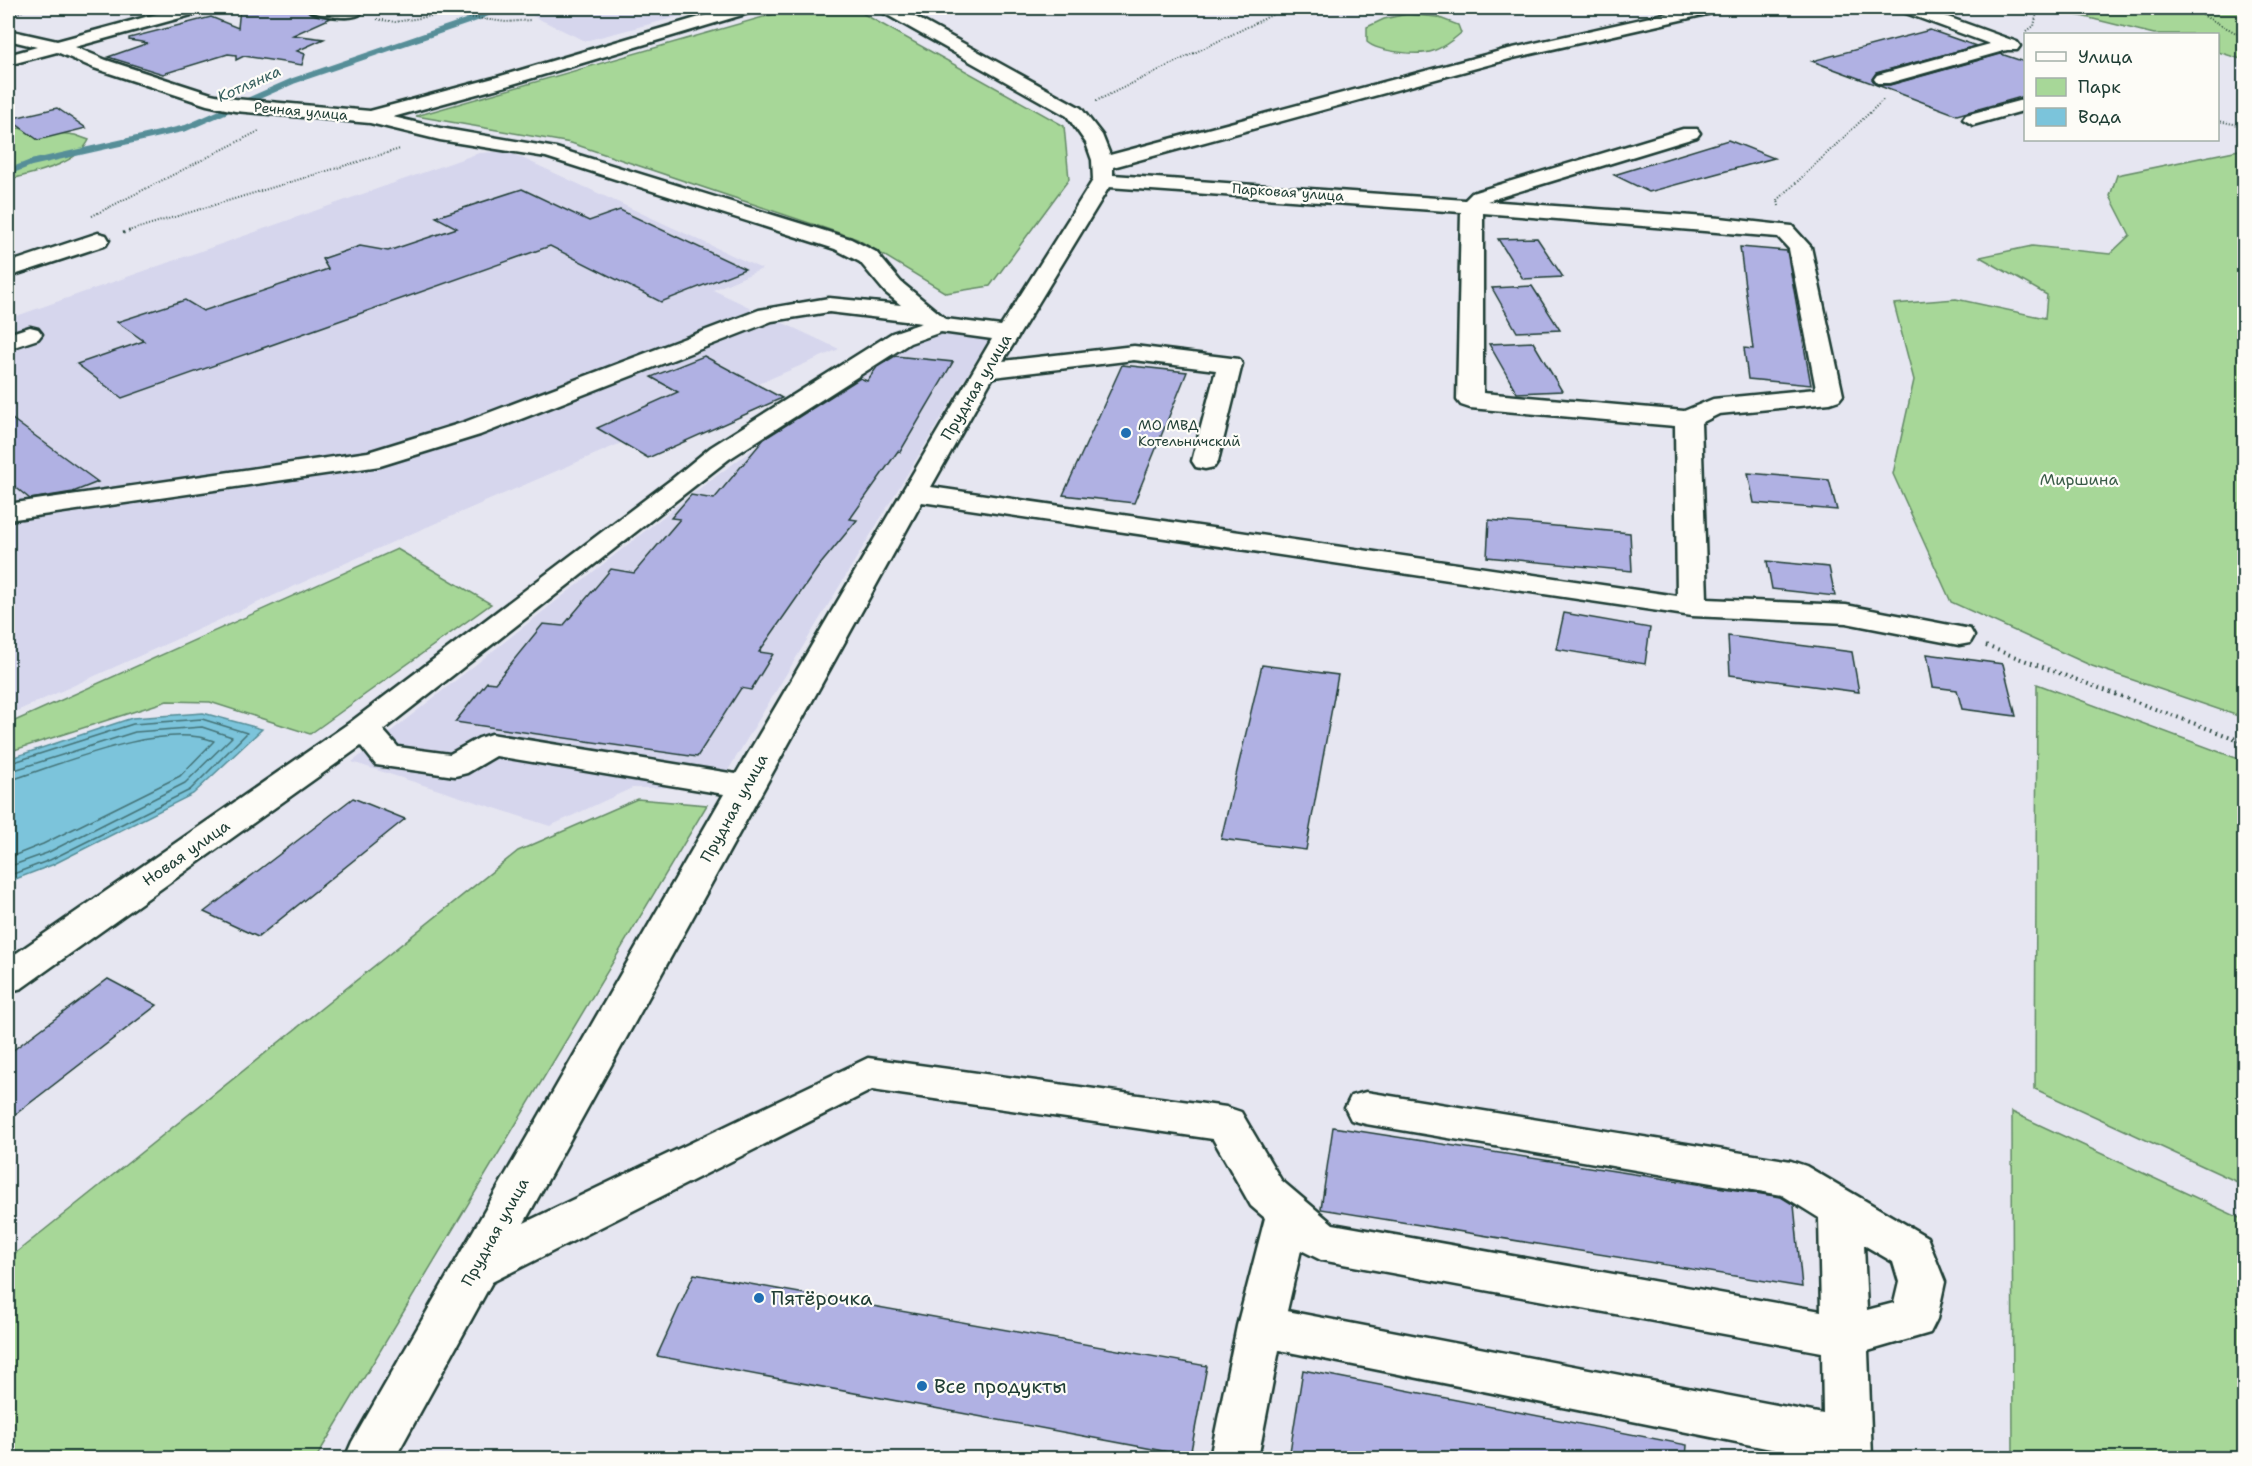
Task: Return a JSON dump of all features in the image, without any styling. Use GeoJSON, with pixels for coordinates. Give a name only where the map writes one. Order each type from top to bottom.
{"type":"FeatureCollection","features":[{"type":"Feature","properties":{"kind":"street","name":"Речная улица"},"geometry":{"type":"LineString","coordinates":[[8,60],[196,8]]}},
{"type":"Feature","properties":{"kind":"street"},"geometry":{"type":"LineString","coordinates":[[315,8],[353,13]]}},
{"type":"Feature","properties":{"kind":"street"},"geometry":{"type":"LineString","coordinates":[[370,117],[455,95],[746,8]]}},
{"type":"Feature","properties":{"kind":"street"},"geometry":{"type":"LineString","coordinates":[[888,8],[1074,112],[1089,129],[1103,171],[1510,54],[1710,8]]}},
{"type":"Feature","properties":{"kind":"street"},"geometry":{"type":"LineString","coordinates":[[1909,8],[2024,51]]}},
{"type":"Feature","properties":{"kind":"street","name":"Речная улица"},"geometry":{"type":"LineString","coordinates":[[8,35],[61,47],[100,64],[207,99],[235,105],[370,117],[440,134],[549,152],[843,244],[868,257],[893,287],[933,320]]}},
{"type":"Feature","properties":{"kind":"street"},"geometry":{"type":"LineString","coordinates":[[1883,79],[2007,45]]}},
{"type":"Feature","properties":{"kind":"street"},"geometry":{"type":"LineString","coordinates":[[1973,119],[2024,104]]}},
{"type":"Feature","properties":{"kind":"street"},"geometry":{"type":"LineString","coordinates":[[1690,133],[1479,197],[1472,205],[1470,400],[1688,418],[1713,407],[1830,395],[1800,247],[1784,231]]}},
{"type":"Feature","properties":{"kind":"street","name":"Парковая улица"},"geometry":{"type":"LineString","coordinates":[[1103,171],[1784,231]]}},
{"type":"Feature","properties":{"kind":"street","name":"Прудная улица"},"geometry":{"type":"LineString","coordinates":[[369,1458],[826,648],[855,591],[915,493],[984,371],[1103,171]]}},
{"type":"Feature","properties":{"kind":"street"},"geometry":{"type":"LineString","coordinates":[[8,270],[98,240]]}},
{"type":"Feature","properties":{"kind":"street"},"geometry":{"type":"LineString","coordinates":[[8,512],[370,460],[471,429],[767,315],[796,308],[830,305],[933,320],[1007,334]]}},
{"type":"Feature","properties":{"kind":"street","name":"Новая улица"},"geometry":{"type":"LineString","coordinates":[[8,978],[363,728],[682,485],[720,453],[933,320]]}},
{"type":"Feature","properties":{"kind":"street"},"geometry":{"type":"LineString","coordinates":[[984,371],[1134,353],[1230,364],[1205,461]]}},
{"type":"Feature","properties":{"kind":"street"},"geometry":{"type":"LineString","coordinates":[[1688,418],[1692,607]]}},
{"type":"Feature","properties":{"kind":"street"},"geometry":{"type":"LineString","coordinates":[[915,493],[1692,607],[1846,614],[1959,636]]}},
{"type":"Feature","properties":{"kind":"street"},"geometry":{"type":"LineString","coordinates":[[363,728],[388,757],[455,765],[491,745],[534,750],[746,787]]}},
{"type":"Feature","properties":{"kind":"street"},"geometry":{"type":"LineString","coordinates":[[474,1269],[868,1074],[1226,1124],[1266,1192],[1321,1241],[1845,1336],[1914,1319],[1922,1282],[1911,1250],[1791,1179],[1366,1108]]}},
{"type":"Feature","properties":{"kind":"street"},"geometry":{"type":"LineString","coordinates":[[1260,1326],[1848,1450],[1841,1209]]}},
{"type":"Feature","properties":{"kind":"street"},"geometry":{"type":"LineString","coordinates":[[1234,1458],[1260,1326],[1288,1212]]}},
{"type":"Feature","properties":{"kind":"path"},"geometry":{"type":"LineString","coordinates":[[1074,112],[1286,8]]}},
{"type":"Feature","properties":{"kind":"path"},"geometry":{"type":"LineString","coordinates":[[2189,8],[2244,38]]}},
{"type":"Feature","properties":{"kind":"path"},"geometry":{"type":"LineString","coordinates":[[353,13],[395,22],[444,14],[506,22],[531,20]]}},
{"type":"Feature","properties":{"kind":"path"},"geometry":{"type":"LineString","coordinates":[[1784,231],[1778,200],[1890,94],[1883,79]]}},
{"type":"Feature","properties":{"kind":"path"},"geometry":{"type":"LineString","coordinates":[[303,112],[235,141],[76,224],[98,240],[387,153],[440,134]]}},
{"type":"Feature","properties":{"kind":"path"},"geometry":{"type":"LineString","coordinates":[[2219,121],[2244,126]]}},
{"type":"Feature","properties":{"kind":"path"},"geometry":{"type":"LineString","coordinates":[[1959,636],[2244,742]]}},
{"type":"Feature","properties":{"kind":"shaded area"},"geometry":{"type":"Polygon","coordinates":[[[711,8],[585,41],[518,9],[711,8]]]}},
{"type":"Feature","properties":{"kind":"shaded area"},"geometry":{"type":"Polygon","coordinates":[[[507,151],[762,269],[713,290],[839,349],[406,536],[8,715],[8,319],[479,153],[507,151]]]}},
{"type":"Feature","properties":{"kind":"shaded area"},"geometry":{"type":"Polygon","coordinates":[[[935,332],[989,339],[718,787],[632,788],[550,826],[352,762],[692,494],[899,342],[935,332]]]}},
{"type":"Feature","properties":{"kind":"green space"},"geometry":{"type":"Polygon","coordinates":[[[795,8],[853,8],[1064,126],[1069,179],[990,286],[946,293],[857,239],[571,143],[416,116],[795,8]]]}},
{"type":"Feature","properties":{"kind":"green space"},"geometry":{"type":"Polygon","coordinates":[[[2026,8],[2244,8],[2244,60],[2219,52],[2219,33],[2150,33],[2081,16],[2026,8]]]}},
{"type":"Feature","properties":{"kind":"green space"},"geometry":{"type":"Polygon","coordinates":[[[1407,14],[1437,17],[1458,25],[1461,33],[1445,45],[1427,52],[1389,51],[1367,42],[1367,27],[1384,19],[1407,14]]]}},
{"type":"Feature","properties":{"kind":"green space"},"geometry":{"type":"Polygon","coordinates":[[[8,127],[75,135],[89,140],[83,149],[65,162],[8,180],[8,127]]]}},
{"type":"Feature","properties":{"kind":"green space","name":"Миршина"},"geometry":{"type":"Polygon","coordinates":[[[2244,149],[2244,718],[2092,666],[1951,602],[1893,474],[1914,380],[1894,304],[1956,299],[2045,318],[2047,295],[1980,257],[2032,246],[2110,254],[2130,235],[2110,196],[2117,175],[2244,149]]]}},
{"type":"Feature","properties":{"kind":"green space"},"geometry":{"type":"Polygon","coordinates":[[[397,549],[491,604],[310,734],[210,702],[167,701],[8,752],[8,724],[397,549]]]}},
{"type":"Feature","properties":{"kind":"green space"},"geometry":{"type":"Polygon","coordinates":[[[2037,684],[2244,761],[2244,1185],[2035,1089],[2037,684]]]}},
{"type":"Feature","properties":{"kind":"green space"},"geometry":{"type":"Polygon","coordinates":[[[637,799],[707,805],[316,1458],[8,1458],[8,1259],[518,851],[637,799]]]}},
{"type":"Feature","properties":{"kind":"green space"},"geometry":{"type":"Polygon","coordinates":[[[2012,1112],[2244,1220],[2244,1458],[2013,1458],[2012,1112]]]}},
{"type":"Feature","properties":{"kind":"water"},"geometry":{"type":"Polygon","coordinates":[[[203,713],[262,729],[193,794],[52,865],[8,882],[8,759],[132,718],[203,713]]]}},
{"type":"Feature","properties":{"kind":"building"},"geometry":{"type":"Polygon","coordinates":[[[240,8],[305,8],[310,13],[331,18],[293,35],[324,39],[297,51],[305,54],[302,65],[244,56],[236,60],[236,55],[228,54],[163,74],[108,57],[148,43],[129,40],[129,38],[211,17],[238,28],[240,8]]]}},
{"type":"Feature","properties":{"kind":"building"},"geometry":{"type":"Polygon","coordinates":[[[1930,30],[1976,46],[1876,73],[1872,79],[1877,85],[1812,61],[1930,30]]]}},
{"type":"Feature","properties":{"kind":"building"},"geometry":{"type":"Polygon","coordinates":[[[2001,54],[2024,62],[2024,96],[1957,115],[1877,85],[1890,85],[2001,54]]]}},
{"type":"Feature","properties":{"kind":"building"},"geometry":{"type":"Polygon","coordinates":[[[57,108],[86,128],[38,140],[9,119],[57,108]]]}},
{"type":"Feature","properties":{"kind":"building"},"geometry":{"type":"Polygon","coordinates":[[[1728,140],[1774,158],[1649,192],[1614,175],[1728,140]]]}},
{"type":"Feature","properties":{"kind":"building"},"geometry":{"type":"Polygon","coordinates":[[[522,189],[589,221],[620,210],[745,269],[661,302],[550,246],[122,398],[77,364],[144,341],[117,322],[185,300],[203,311],[328,269],[322,259],[360,246],[388,251],[457,228],[436,217],[522,189]]]}},
{"type":"Feature","properties":{"kind":"building"},"geometry":{"type":"Polygon","coordinates":[[[1537,238],[1563,277],[1523,279],[1498,239],[1537,238]]]}},
{"type":"Feature","properties":{"kind":"building"},"geometry":{"type":"Polygon","coordinates":[[[1740,247],[1787,251],[1811,385],[1748,379],[1744,348],[1753,349],[1740,247]]]}},
{"type":"Feature","properties":{"kind":"building"},"geometry":{"type":"Polygon","coordinates":[[[1532,286],[1560,330],[1517,332],[1492,288],[1532,286]]]}},
{"type":"Feature","properties":{"kind":"building"},"geometry":{"type":"Polygon","coordinates":[[[1533,342],[1562,391],[1517,393],[1489,344],[1533,342]]]}},
{"type":"Feature","properties":{"kind":"building"},"geometry":{"type":"Polygon","coordinates":[[[704,356],[782,398],[648,458],[597,428],[678,392],[651,377],[704,356]]]}},
{"type":"Feature","properties":{"kind":"building"},"geometry":{"type":"Polygon","coordinates":[[[895,356],[953,362],[900,452],[898,451],[850,519],[857,520],[819,566],[759,652],[773,654],[751,690],[741,688],[697,757],[455,722],[487,682],[495,683],[543,624],[563,626],[611,569],[634,573],[680,519],[671,518],[691,495],[714,499],[764,439],[860,378],[867,381],[877,367],[895,356]]]}},
{"type":"Feature","properties":{"kind":"building","name":"МО МВД Котельничский"},"geometry":{"type":"Polygon","coordinates":[[[1122,365],[1187,372],[1134,503],[1063,495],[1122,365]]]}},
{"type":"Feature","properties":{"kind":"building"},"geometry":{"type":"Polygon","coordinates":[[[8,416],[98,482],[73,492],[30,499],[8,481],[8,416]]]}},
{"type":"Feature","properties":{"kind":"building"},"geometry":{"type":"Polygon","coordinates":[[[1748,473],[1829,480],[1837,510],[1754,503],[1748,473]]]}},
{"type":"Feature","properties":{"kind":"building"},"geometry":{"type":"Polygon","coordinates":[[[1489,520],[1630,533],[1632,571],[1487,557],[1489,520]]]}},
{"type":"Feature","properties":{"kind":"building"},"geometry":{"type":"Polygon","coordinates":[[[1767,561],[1829,567],[1835,596],[1772,589],[1767,561]]]}},
{"type":"Feature","properties":{"kind":"building"},"geometry":{"type":"Polygon","coordinates":[[[1564,613],[1650,628],[1645,664],[1556,649],[1564,613]]]}},
{"type":"Feature","properties":{"kind":"building"},"geometry":{"type":"Polygon","coordinates":[[[1728,636],[1852,652],[1859,692],[1730,675],[1728,636]]]}},
{"type":"Feature","properties":{"kind":"building"},"geometry":{"type":"Polygon","coordinates":[[[1927,654],[2003,664],[2016,716],[1962,709],[1957,690],[1933,687],[1927,654]]]}},
{"type":"Feature","properties":{"kind":"building"},"geometry":{"type":"Polygon","coordinates":[[[1262,665],[1338,675],[1306,850],[1221,839],[1262,665]]]}},
{"type":"Feature","properties":{"kind":"building"},"geometry":{"type":"Polygon","coordinates":[[[353,798],[405,819],[258,937],[204,912],[353,798]]]}},
{"type":"Feature","properties":{"kind":"building"},"geometry":{"type":"Polygon","coordinates":[[[108,979],[157,1005],[8,1120],[8,1054],[108,979]]]}},
{"type":"Feature","properties":{"kind":"building"},"geometry":{"type":"Polygon","coordinates":[[[1333,1127],[1781,1197],[1794,1205],[1802,1287],[1321,1209],[1333,1127]]]}},
{"type":"Feature","properties":{"kind":"building"},"geometry":{"type":"Polygon","coordinates":[[[694,1274],[1207,1366],[1190,1456],[657,1356],[694,1274]]]}},
{"type":"Feature","properties":{"kind":"building"},"geometry":{"type":"Polygon","coordinates":[[[1303,1370],[1687,1445],[1686,1458],[1289,1458],[1303,1370]]]}},
{"type":"Feature","properties":{"kind":"waterway","name":"Котлянка"},"geometry":{"type":"LineString","coordinates":[[8,172],[31,163],[186,128],[293,81],[477,18],[498,8]]}},
{"type":"Feature","properties":{"kind":"place","name":"МО МВД Котельничский"},"geometry":{"type":"Point","coordinates":[1126,433]}},
{"type":"Feature","properties":{"kind":"place","name":"Пятёрочка"},"geometry":{"type":"Point","coordinates":[759,1298]}},
{"type":"Feature","properties":{"kind":"place","name":"Все продукты"},"geometry":{"type":"Point","coordinates":[922,1386]}}]}
